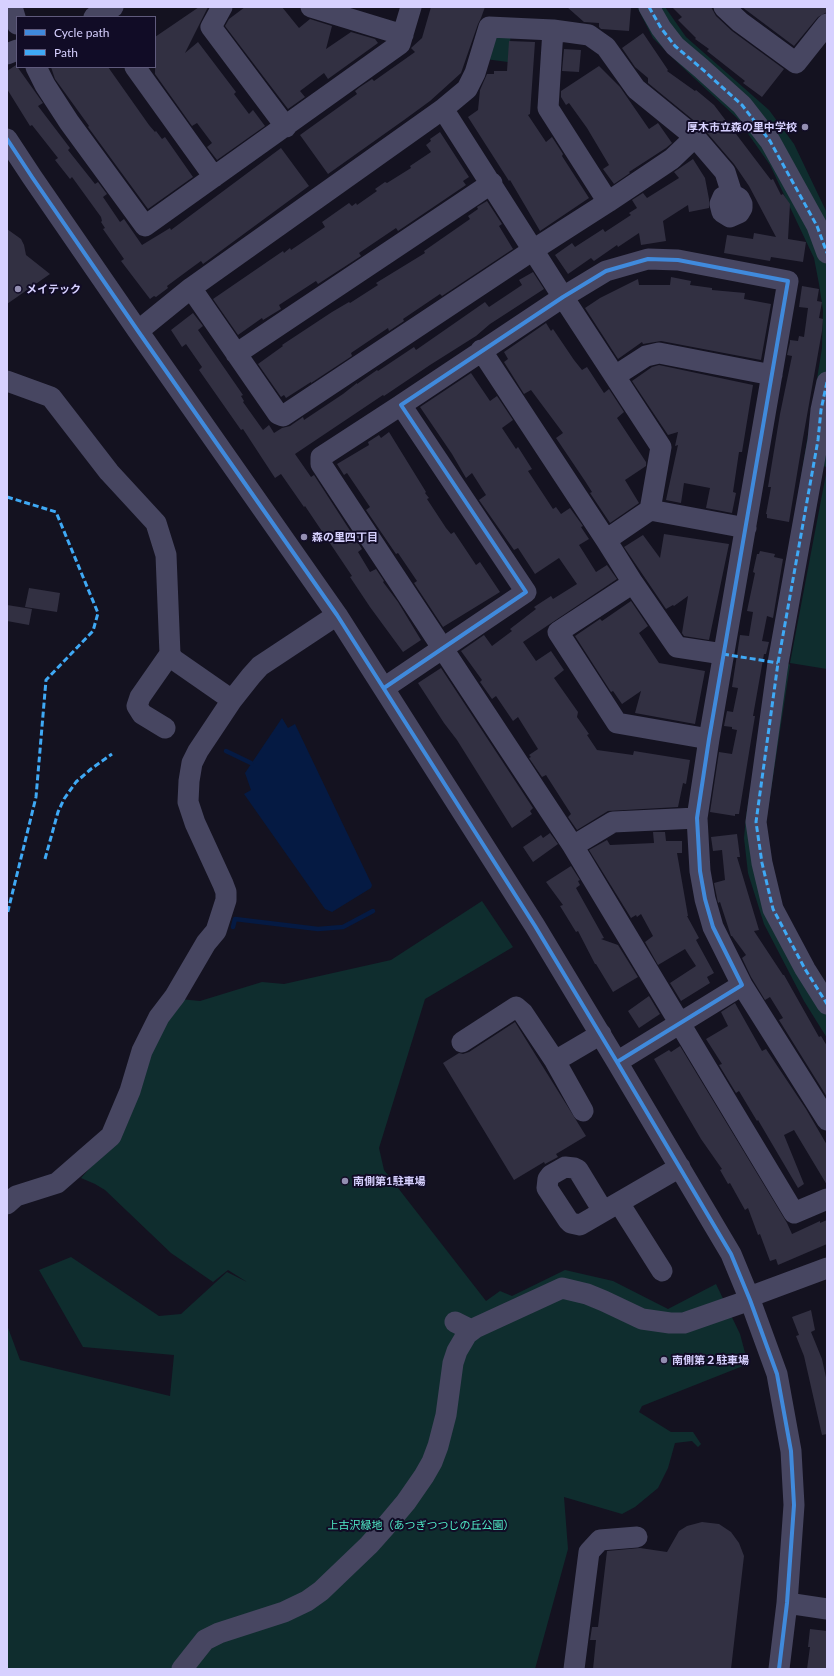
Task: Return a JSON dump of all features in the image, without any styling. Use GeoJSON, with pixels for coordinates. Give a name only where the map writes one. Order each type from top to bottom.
{"type":"FeatureCollection","features":[{"type":"Feature","properties":{"kind":"street"},"geometry":{"type":"LineString","coordinates":[[12,7],[16,21]]}},
{"type":"Feature","properties":{"kind":"street"},"geometry":{"type":"LineString","coordinates":[[222,7],[211,27],[286,127]]}},
{"type":"Feature","properties":{"kind":"street"},"geometry":{"type":"LineString","coordinates":[[311,7],[403,35]]}},
{"type":"Feature","properties":{"kind":"street"},"geometry":{"type":"LineString","coordinates":[[36,68],[45,85],[69,122],[145,226],[286,127],[400,44],[411,7]]}},
{"type":"Feature","properties":{"kind":"street"},"geometry":{"type":"LineString","coordinates":[[649,7],[661,28],[675,46],[742,105],[770,141],[816,226],[827,253]]}},
{"type":"Feature","properties":{"kind":"street"},"geometry":{"type":"LineString","coordinates":[[724,7],[740,22],[796,63],[827,24]]}},
{"type":"Feature","properties":{"kind":"street"},"geometry":{"type":"LineString","coordinates":[[138,331],[191,288],[443,109],[467,89],[475,74],[489,27],[554,30],[589,35],[606,47],[636,89],[695,137],[724,172],[732,194]]}},
{"type":"Feature","properties":{"kind":"street"},"geometry":{"type":"LineString","coordinates":[[554,30],[548,108],[608,202]]}},
{"type":"Feature","properties":{"kind":"street"},"geometry":{"type":"LineString","coordinates":[[136,68],[214,177]]}},
{"type":"Feature","properties":{"kind":"street"},"geometry":{"type":"LineString","coordinates":[[443,109],[661,447],[650,510]]}},
{"type":"Feature","properties":{"kind":"street"},"geometry":{"type":"LineString","coordinates":[[191,288],[278,414],[283,416],[672,159],[695,137]]}},
{"type":"Feature","properties":{"kind":"street"},"geometry":{"type":"LineString","coordinates":[[7,139],[32,178],[138,331],[337,615],[539,933],[618,1062],[731,1254],[750,1298],[777,1374],[791,1451],[794,1505],[787,1603],[779,1669]]}},
{"type":"Feature","properties":{"kind":"street"},"geometry":{"type":"LineString","coordinates":[[236,354],[492,183]]}},
{"type":"Feature","properties":{"kind":"street"},"geometry":{"type":"LineString","coordinates":[[827,1120],[742,985],[714,927],[705,898],[700,871],[697,818],[723,654],[788,281],[678,260],[648,259],[606,271],[563,297],[320,457],[321,464],[444,648],[573,846],[681,1023],[794,1213],[827,1199]]}},
{"type":"Feature","properties":{"kind":"street"},"geometry":{"type":"LineString","coordinates":[[481,350],[606,540],[632,583],[677,647],[723,654]]}},
{"type":"Feature","properties":{"kind":"street"},"geometry":{"type":"LineString","coordinates":[[615,376],[646,356],[658,353],[772,375]]}},
{"type":"Feature","properties":{"kind":"street"},"geometry":{"type":"LineString","coordinates":[[7,381],[50,397],[109,472],[156,523],[166,555],[170,654],[173,659],[232,700]]}},
{"type":"Feature","properties":{"kind":"street"},"geometry":{"type":"LineString","coordinates":[[827,382],[778,663],[756,822],[762,863],[773,909],[805,970],[827,1004]]}},
{"type":"Feature","properties":{"kind":"street"},"geometry":{"type":"LineString","coordinates":[[384,688],[526,592],[401,405]]}},
{"type":"Feature","properties":{"kind":"street"},"geometry":{"type":"LineString","coordinates":[[606,540],[650,510],[746,528]]}},
{"type":"Feature","properties":{"kind":"street"},"geometry":{"type":"LineString","coordinates":[[632,583],[558,632],[618,723],[709,739]]}},
{"type":"Feature","properties":{"kind":"street"},"geometry":{"type":"LineString","coordinates":[[7,1204],[16,1196],[57,1182],[105,1142],[110,1136],[130,1091],[142,1051],[159,1017],[175,996],[206,943],[216,931],[226,900],[226,892],[195,823],[188,802],[192,763],[198,751],[232,700],[260,666],[337,615]]}},
{"type":"Feature","properties":{"kind":"street"},"geometry":{"type":"LineString","coordinates":[[164,728],[142,714],[137,706],[140,697],[170,654]]}},
{"type":"Feature","properties":{"kind":"street"},"geometry":{"type":"LineString","coordinates":[[573,846],[613,822],[697,818]]}},
{"type":"Feature","properties":{"kind":"street"},"geometry":{"type":"LineString","coordinates":[[618,1062],[742,985]]}},
{"type":"Feature","properties":{"kind":"street"},"geometry":{"type":"LineString","coordinates":[[462,1042],[516,1007],[523,1013],[555,1061],[583,1111]]}},
{"type":"Feature","properties":{"kind":"street"},"geometry":{"type":"LineString","coordinates":[[555,1061],[601,1034]]}},
{"type":"Feature","properties":{"kind":"street"},"geometry":{"type":"LineString","coordinates":[[662,1271],[611,1207],[680,1167]]}},
{"type":"Feature","properties":{"kind":"street"},"geometry":{"type":"LineString","coordinates":[[182,1669],[205,1640],[219,1633],[284,1612],[307,1601],[321,1591],[385,1527],[406,1502],[432,1462],[438,1446],[446,1415],[453,1363],[457,1351],[467,1334],[463,1326],[562,1288],[580,1292],[604,1301],[642,1319],[670,1323],[684,1323],[827,1268]]}},
{"type":"Feature","properties":{"kind":"street"},"geometry":{"type":"LineString","coordinates":[[574,1669],[589,1552],[600,1540],[637,1537]]}},
{"type":"Feature","properties":{"kind":"street"},"geometry":{"type":"LineString","coordinates":[[787,1603],[827,1609]]}},
{"type":"Feature","properties":{"kind":"green space"},"geometry":{"type":"Polygon","coordinates":[[[637,7],[665,7],[686,37],[769,110],[794,144],[827,213],[827,467],[822,466],[788,663],[790,665],[766,823],[777,904],[827,991],[827,1038],[804,1001],[764,924],[748,873],[744,838],[746,816],[822,348],[823,310],[819,284],[814,258],[770,165],[737,118],[653,38],[637,7]]]}},
{"type":"Feature","properties":{"kind":"green space"},"geometry":{"type":"Polygon","coordinates":[[[511,33],[508,62],[485,59],[491,37],[511,33]]]}},
{"type":"Feature","properties":{"kind":"green space"},"geometry":{"type":"Polygon","coordinates":[[[827,474],[827,669],[790,663],[827,474]]]}},
{"type":"Feature","properties":{"kind":"green space","name":"上古沢緑地（あつぎつつじの丘公園）"},"geometry":{"type":"Polygon","coordinates":[[[482,901],[513,947],[425,999],[379,1148],[384,1170],[486,1301],[500,1291],[512,1296],[565,1270],[613,1281],[668,1309],[716,1284],[740,1334],[748,1364],[642,1406],[639,1412],[671,1432],[693,1432],[701,1444],[698,1447],[692,1441],[675,1443],[668,1468],[658,1488],[635,1507],[622,1514],[564,1497],[568,1549],[535,1669],[7,1669],[7,1325],[20,1360],[170,1396],[174,1355],[83,1347],[39,1270],[71,1257],[159,1316],[181,1314],[227,1272],[247,1282],[228,1270],[213,1282],[171,1253],[105,1190],[81,1178],[98,1159],[147,1054],[180,999],[200,1001],[262,982],[284,984],[391,960],[482,901]]]}},
{"type":"Feature","properties":{"kind":"water"},"geometry":{"type":"Polygon","coordinates":[[[282,718],[288,728],[295,724],[372,885],[371,888],[332,912],[325,909],[244,794],[251,790],[245,773],[282,718]]]}},
{"type":"Feature","properties":{"kind":"building"},"geometry":{"type":"Polygon","coordinates":[[[199,7],[208,7],[185,53],[198,42],[236,92],[234,94],[249,114],[253,110],[265,126],[217,160],[207,147],[212,143],[197,123],[192,126],[155,74],[156,36],[199,7]]]}},
{"type":"Feature","properties":{"kind":"building"},"geometry":{"type":"Polygon","coordinates":[[[245,7],[282,7],[299,28],[310,19],[332,26],[326,49],[351,32],[375,39],[378,43],[328,79],[324,73],[300,91],[305,97],[288,109],[225,26],[229,19],[245,7]]]}},
{"type":"Feature","properties":{"kind":"building"},"geometry":{"type":"Polygon","coordinates":[[[431,7],[485,7],[461,73],[430,101],[328,174],[300,135],[357,94],[355,91],[360,87],[372,79],[374,81],[415,52],[411,48],[422,38],[431,7]]]}},
{"type":"Feature","properties":{"kind":"building"},"geometry":{"type":"Polygon","coordinates":[[[567,7],[631,7],[629,31],[601,29],[599,27],[599,23],[584,22],[567,7]]]}},
{"type":"Feature","properties":{"kind":"building"},"geometry":{"type":"Polygon","coordinates":[[[672,7],[711,7],[716,16],[732,31],[784,69],[762,97],[743,83],[745,81],[707,51],[709,49],[695,39],[696,38],[678,20],[682,17],[672,7]]]}},
{"type":"Feature","properties":{"kind":"building"},"geometry":{"type":"Polygon","coordinates":[[[742,7],[827,7],[827,12],[818,17],[794,46],[742,7]]]}},
{"type":"Feature","properties":{"kind":"building"},"geometry":{"type":"Polygon","coordinates":[[[643,33],[668,70],[667,71],[695,91],[696,90],[714,105],[771,180],[773,179],[781,195],[783,194],[790,204],[788,239],[806,242],[803,262],[771,257],[770,261],[724,253],[727,235],[753,239],[754,233],[776,237],[749,186],[734,164],[703,128],[648,83],[648,78],[635,67],[622,48],[643,33]]]}},
{"type":"Feature","properties":{"kind":"building"},"geometry":{"type":"Polygon","coordinates":[[[509,41],[535,42],[530,114],[528,115],[546,142],[552,137],[563,154],[562,156],[589,198],[540,231],[510,180],[509,181],[468,117],[478,110],[480,90],[487,74],[494,74],[494,71],[507,71],[509,41]]]}},
{"type":"Feature","properties":{"kind":"building"},"geometry":{"type":"Polygon","coordinates":[[[564,49],[581,50],[579,72],[562,71],[564,49]]]}},
{"type":"Feature","properties":{"kind":"building"},"geometry":{"type":"Polygon","coordinates":[[[16,65],[16,68],[18,68],[43,103],[38,106],[70,148],[68,150],[95,184],[98,182],[107,194],[103,197],[120,222],[124,219],[142,245],[170,228],[171,230],[281,148],[309,186],[203,264],[201,261],[167,286],[168,288],[156,297],[154,296],[150,299],[121,261],[124,259],[103,229],[105,228],[101,222],[101,217],[72,177],[70,179],[55,160],[58,158],[32,125],[30,126],[7,89],[7,71],[16,65]]]}},
{"type":"Feature","properties":{"kind":"building"},"geometry":{"type":"Polygon","coordinates":[[[599,66],[620,87],[649,129],[658,123],[672,143],[614,184],[603,169],[609,165],[587,128],[569,103],[566,105],[561,97],[561,91],[599,66]]]}},
{"type":"Feature","properties":{"kind":"building"},"geometry":{"type":"Polygon","coordinates":[[[51,68],[109,68],[149,125],[162,139],[165,137],[193,177],[148,209],[55,79],[51,68]]]}},
{"type":"Feature","properties":{"kind":"building"},"geometry":{"type":"Polygon","coordinates":[[[440,132],[469,177],[463,181],[466,185],[398,231],[396,228],[359,253],[361,256],[318,284],[316,281],[279,305],[281,309],[263,320],[262,318],[238,335],[213,299],[283,251],[284,253],[290,248],[291,250],[325,227],[322,222],[349,203],[352,206],[356,203],[357,205],[377,191],[375,189],[385,182],[387,183],[411,168],[410,166],[431,152],[426,145],[431,141],[430,139],[440,132]]]}},
{"type":"Feature","properties":{"kind":"building"},"geometry":{"type":"Polygon","coordinates":[[[693,159],[705,178],[709,208],[689,212],[688,205],[663,221],[666,241],[641,245],[639,233],[618,247],[617,245],[594,261],[591,258],[568,274],[555,255],[572,243],[575,247],[603,229],[605,232],[631,215],[629,213],[637,208],[632,200],[643,193],[647,198],[679,178],[674,172],[693,159]]]}},
{"type":"Feature","properties":{"kind":"building"},"geometry":{"type":"Polygon","coordinates":[[[487,201],[502,224],[499,226],[513,249],[442,296],[440,294],[403,319],[404,321],[389,331],[388,328],[351,353],[352,356],[311,383],[286,398],[284,395],[281,397],[258,364],[283,346],[282,345],[332,312],[349,302],[350,303],[378,285],[376,283],[425,253],[424,251],[470,219],[468,216],[478,209],[477,207],[487,201]]]}},
{"type":"Feature","properties":{"kind":"building","name":"メイテック"},"geometry":{"type":"Polygon","coordinates":[[[7,229],[21,239],[26,255],[50,274],[7,304],[7,229]]]}},
{"type":"Feature","properties":{"kind":"building"},"geometry":{"type":"Polygon","coordinates":[[[533,272],[544,289],[490,324],[476,336],[384,396],[383,395],[295,454],[311,477],[314,475],[362,549],[358,552],[370,572],[376,569],[421,640],[403,652],[370,607],[350,577],[352,576],[305,506],[304,507],[281,474],[275,478],[243,429],[241,430],[199,370],[202,367],[186,344],[182,347],[171,330],[193,313],[203,326],[198,330],[243,395],[241,396],[244,401],[243,402],[263,430],[269,425],[274,433],[282,428],[290,426],[303,417],[304,420],[377,370],[378,371],[414,347],[416,350],[485,302],[489,307],[522,285],[519,280],[533,272]]]}},
{"type":"Feature","properties":{"kind":"building"},"geometry":{"type":"Polygon","coordinates":[[[671,277],[691,281],[690,285],[712,288],[712,290],[745,293],[744,299],[771,304],[761,360],[661,341],[643,344],[642,342],[618,359],[585,308],[600,298],[638,279],[639,285],[670,285],[671,277]]]}},
{"type":"Feature","properties":{"kind":"building"},"geometry":{"type":"Polygon","coordinates":[[[802,286],[819,289],[817,301],[822,302],[819,318],[823,319],[789,522],[767,518],[766,514],[771,487],[768,487],[780,414],[792,356],[787,355],[790,340],[798,341],[799,336],[804,337],[808,308],[799,307],[802,286]]]}},
{"type":"Feature","properties":{"kind":"building"},"geometry":{"type":"Polygon","coordinates":[[[546,323],[551,331],[553,329],[582,370],[587,367],[604,393],[609,389],[624,412],[617,418],[646,462],[646,466],[625,480],[639,503],[610,523],[590,493],[592,492],[556,438],[563,433],[531,390],[524,394],[504,362],[508,359],[504,352],[546,323]]]}},
{"type":"Feature","properties":{"kind":"building"},"geometry":{"type":"Polygon","coordinates":[[[659,365],[753,385],[742,452],[739,452],[733,492],[736,493],[732,513],[706,508],[710,488],[684,483],[681,503],[666,500],[678,445],[675,446],[678,432],[668,435],[632,381],[652,367],[659,365]]]}},
{"type":"Feature","properties":{"kind":"building"},"geometry":{"type":"Polygon","coordinates":[[[471,373],[490,401],[497,396],[513,420],[502,428],[516,449],[518,447],[532,469],[528,471],[553,509],[556,507],[561,514],[570,508],[583,526],[581,527],[589,539],[579,545],[596,572],[607,565],[617,579],[523,642],[536,661],[551,651],[564,670],[554,678],[578,712],[577,717],[589,734],[587,735],[597,750],[633,755],[634,751],[690,760],[686,784],[683,783],[678,807],[608,811],[577,830],[568,817],[571,814],[546,775],[542,777],[529,758],[531,757],[529,755],[538,749],[518,717],[513,721],[496,696],[492,699],[480,682],[482,680],[461,651],[484,635],[492,646],[512,631],[510,629],[536,609],[534,607],[551,596],[553,599],[577,584],[559,558],[535,574],[518,548],[514,550],[479,500],[486,495],[472,473],[466,478],[452,454],[420,407],[471,373]]]}},
{"type":"Feature","properties":{"kind":"building"},"geometry":{"type":"Polygon","coordinates":[[[389,432],[426,492],[425,493],[429,498],[427,499],[446,528],[451,534],[454,532],[476,565],[480,562],[500,592],[443,627],[414,583],[417,581],[398,553],[396,554],[366,510],[370,507],[347,473],[344,475],[337,464],[369,445],[368,442],[379,435],[381,438],[389,432]]]}},
{"type":"Feature","properties":{"kind":"building"},"geometry":{"type":"Polygon","coordinates":[[[664,534],[729,544],[709,640],[684,636],[682,633],[688,596],[674,606],[673,605],[666,609],[624,547],[643,535],[660,558],[664,534]]]}},
{"type":"Feature","properties":{"kind":"building"},"geometry":{"type":"Polygon","coordinates":[[[760,551],[775,554],[774,557],[783,559],[773,618],[767,616],[762,641],[769,642],[766,654],[764,654],[753,716],[755,716],[739,814],[735,814],[735,816],[710,812],[719,752],[732,754],[737,730],[732,729],[732,727],[724,726],[727,711],[733,712],[738,688],[732,687],[740,635],[749,636],[753,612],[747,611],[755,573],[753,572],[757,554],[759,554],[760,551]]]}},
{"type":"Feature","properties":{"kind":"building"},"geometry":{"type":"Polygon","coordinates":[[[29,588],[60,593],[57,612],[25,607],[29,588]]]}},
{"type":"Feature","properties":{"kind":"building"},"geometry":{"type":"Polygon","coordinates":[[[631,601],[648,626],[639,633],[659,663],[705,671],[695,724],[635,713],[641,691],[622,704],[613,691],[611,692],[575,636],[600,619],[602,621],[631,601]]]}},
{"type":"Feature","properties":{"kind":"building"},"geometry":{"type":"Polygon","coordinates":[[[7,605],[32,609],[29,625],[7,621],[7,605]]]}},
{"type":"Feature","properties":{"kind":"building"},"geometry":{"type":"Polygon","coordinates":[[[441,668],[533,808],[530,811],[532,814],[512,828],[457,740],[418,683],[441,668]]]}},
{"type":"Feature","properties":{"kind":"building"},"geometry":{"type":"Polygon","coordinates":[[[653,832],[665,832],[666,841],[682,841],[682,853],[677,853],[687,916],[699,938],[696,940],[714,973],[707,977],[710,983],[681,1001],[670,983],[696,966],[685,949],[658,965],[645,942],[653,936],[641,914],[637,917],[636,915],[631,918],[589,850],[607,840],[610,845],[654,843],[653,832]]]}},
{"type":"Feature","properties":{"kind":"building"},"geometry":{"type":"Polygon","coordinates":[[[550,833],[558,844],[533,862],[523,847],[541,835],[543,838],[550,833]]]}},
{"type":"Feature","properties":{"kind":"building"},"geometry":{"type":"Polygon","coordinates":[[[737,834],[740,857],[737,857],[759,930],[754,931],[784,975],[819,1037],[821,1036],[827,1046],[827,1097],[779,1020],[783,1018],[770,997],[765,1000],[751,977],[742,958],[746,955],[731,936],[720,902],[718,903],[714,883],[725,880],[722,850],[713,851],[711,837],[737,834]]]}},
{"type":"Feature","properties":{"kind":"building"},"geometry":{"type":"Polygon","coordinates":[[[571,866],[580,880],[578,881],[580,885],[576,888],[604,938],[601,939],[618,945],[638,977],[613,992],[595,964],[578,931],[576,932],[560,906],[563,905],[546,882],[571,866]]]}},
{"type":"Feature","properties":{"kind":"building"},"geometry":{"type":"Polygon","coordinates":[[[649,996],[660,1014],[639,1028],[628,1011],[649,996]]]}},
{"type":"Feature","properties":{"kind":"building"},"geometry":{"type":"Polygon","coordinates":[[[735,1003],[762,1051],[766,1049],[806,1109],[827,1145],[827,1185],[794,1130],[784,1135],[804,1184],[798,1188],[758,1120],[757,1121],[739,1091],[736,1093],[719,1065],[722,1064],[706,1039],[728,1026],[721,1012],[735,1003]]]}},
{"type":"Feature","properties":{"kind":"building"},"geometry":{"type":"Polygon","coordinates":[[[515,1022],[586,1136],[556,1154],[558,1157],[545,1164],[544,1162],[514,1180],[443,1063],[459,1053],[463,1054],[469,1052],[515,1022]]]}},
{"type":"Feature","properties":{"kind":"building"},"geometry":{"type":"Polygon","coordinates":[[[680,1046],[787,1223],[792,1234],[820,1221],[820,1223],[827,1220],[827,1244],[778,1265],[776,1259],[770,1261],[748,1208],[745,1210],[730,1183],[728,1184],[720,1170],[722,1169],[701,1139],[654,1059],[669,1050],[671,1052],[680,1046]]]}},
{"type":"Feature","properties":{"kind":"building"},"geometry":{"type":"Polygon","coordinates":[[[811,1310],[815,1330],[811,1332],[822,1359],[827,1382],[827,1434],[822,1435],[804,1356],[796,1336],[799,1335],[792,1317],[811,1310]]]}},
{"type":"Feature","properties":{"kind":"building"},"geometry":{"type":"Polygon","coordinates":[[[702,1522],[719,1524],[731,1532],[739,1543],[744,1556],[731,1669],[593,1669],[596,1640],[590,1640],[592,1627],[598,1627],[607,1551],[640,1548],[667,1552],[679,1531],[687,1526],[702,1522]]]}},
{"type":"Feature","properties":{"kind":"building"},"geometry":{"type":"Polygon","coordinates":[[[810,1629],[827,1631],[827,1669],[807,1669],[810,1647],[808,1647],[810,1629]]]}},
{"type":"Feature","properties":{"kind":"waterway"},"geometry":{"type":"LineString","coordinates":[[226,751],[251,763]]}},
{"type":"Feature","properties":{"kind":"waterway"},"geometry":{"type":"LineString","coordinates":[[233,927],[235,919],[318,929],[343,927],[373,911]]}},
{"type":"Feature","properties":{"kind":"marked path"},"geometry":{"type":"LineString","coordinates":[[649,7],[661,28],[675,46],[742,105],[770,141],[817,226],[827,253]]}},
{"type":"Feature","properties":{"kind":"marked path"},"geometry":{"type":"LineString","coordinates":[[827,382],[778,663],[756,822],[762,863],[773,909],[805,969],[827,1004]]}},
{"type":"Feature","properties":{"kind":"marked path"},"geometry":{"type":"LineString","coordinates":[[7,497],[56,512],[98,613],[93,631],[46,680],[36,797],[7,915]]}},
{"type":"Feature","properties":{"kind":"marked path"},"geometry":{"type":"LineString","coordinates":[[723,654],[778,663]]}},
{"type":"Feature","properties":{"kind":"marked path"},"geometry":{"type":"LineString","coordinates":[[45,859],[58,812],[64,799],[76,782],[112,754]]}},
{"type":"Feature","properties":{"kind":"cycle path"},"geometry":{"type":"LineString","coordinates":[[7,139],[138,331],[337,615],[535,926],[731,1254],[750,1300],[777,1374],[791,1451],[794,1505],[787,1603],[779,1669]]}},
{"type":"Feature","properties":{"kind":"cycle path"},"geometry":{"type":"LineString","coordinates":[[384,688],[526,592],[401,405],[563,297],[606,271],[648,259],[678,260],[788,281],[709,739],[697,818],[700,871],[705,899],[713,927],[742,985],[617,1062]]}},
{"type":"Feature","properties":{"kind":"place","name":"厚木市立森の里中学校"},"geometry":{"type":"Point","coordinates":[805,127]}},
{"type":"Feature","properties":{"kind":"place","name":"メイテック"},"geometry":{"type":"Point","coordinates":[18,289]}},
{"type":"Feature","properties":{"kind":"place","name":"森の里四丁目"},"geometry":{"type":"Point","coordinates":[304,537]}},
{"type":"Feature","properties":{"kind":"place","name":"南側第1駐車場"},"geometry":{"type":"Point","coordinates":[345,1181]}},
{"type":"Feature","properties":{"kind":"place","name":"南側第２駐車場"},"geometry":{"type":"Point","coordinates":[664,1360]}}]}
